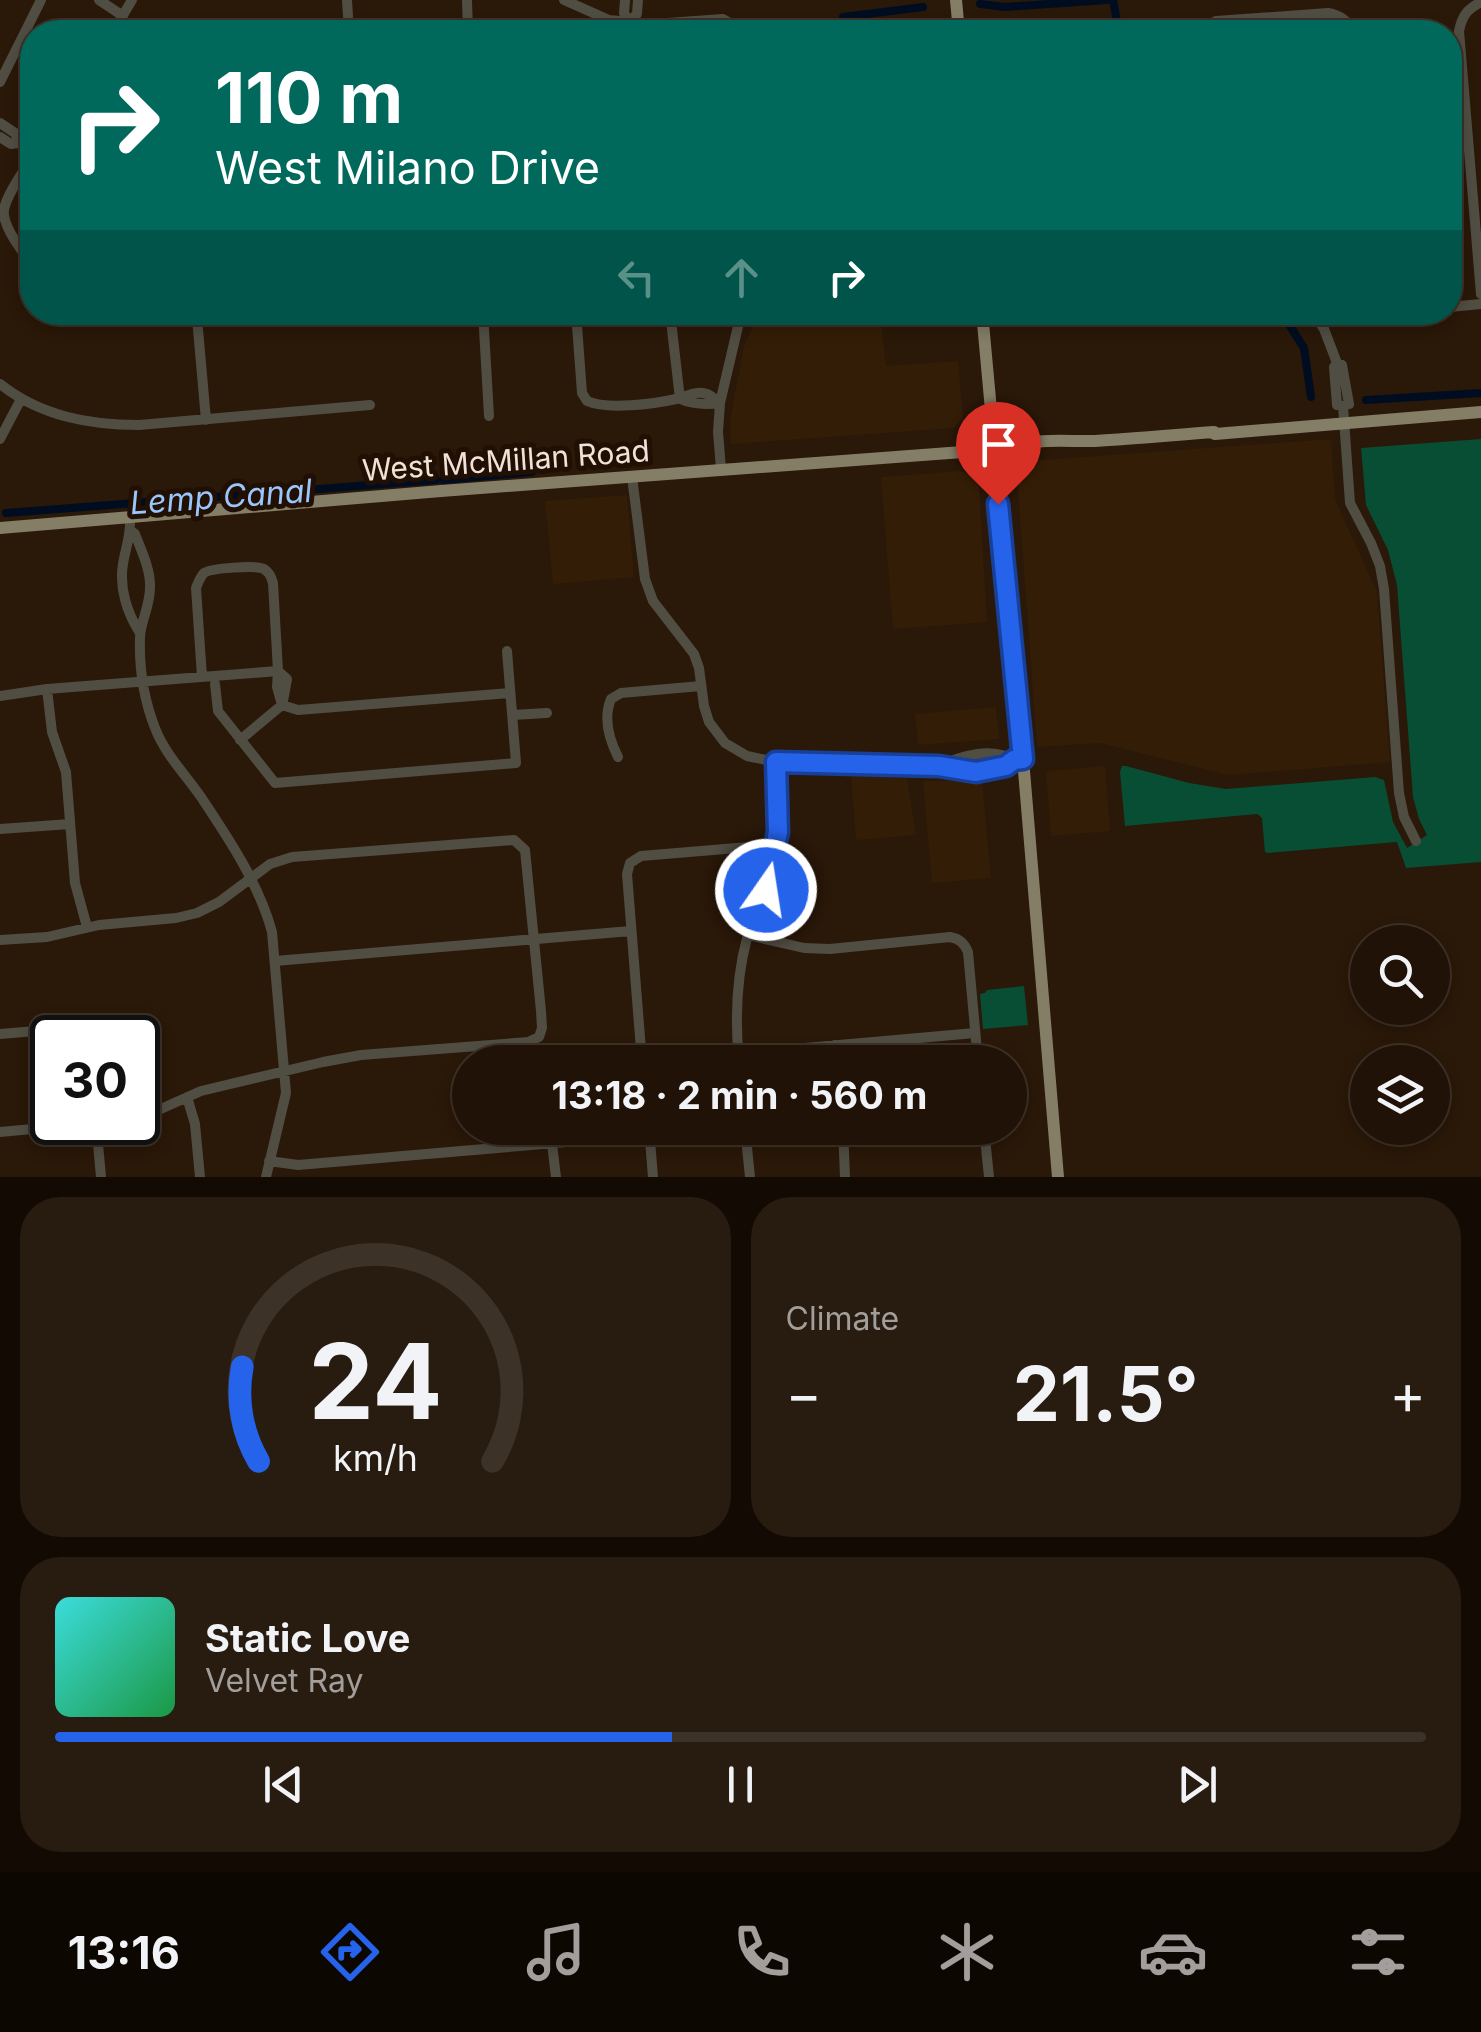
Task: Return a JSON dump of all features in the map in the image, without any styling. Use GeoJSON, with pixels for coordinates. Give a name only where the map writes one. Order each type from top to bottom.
{"type":"FeatureCollection","features":[{"type":"Feature","properties":{"kind":"main road"},"geometry":{"type":"LineString","coordinates":[[983,325],[1018,760],[1058,1177]]}},
{"type":"Feature","properties":{"kind":"main road","name":"West McMillan Road"},"geometry":{"type":"LineString","coordinates":[[0,528],[130,523],[721,469],[1016,448],[1022,444],[1216,434],[1481,412]]}},
{"type":"Feature","properties":{"kind":"street"},"geometry":{"type":"LineString","coordinates":[[98,0],[123,16]]}},
{"type":"Feature","properties":{"kind":"street"},"geometry":{"type":"LineString","coordinates":[[564,0],[598,16],[619,20]]}},
{"type":"Feature","properties":{"kind":"street"},"geometry":{"type":"LineString","coordinates":[[120,20],[128,1]]}},
{"type":"Feature","properties":{"kind":"street"},"geometry":{"type":"LineString","coordinates":[[1461,20],[1472,6],[1481,2]]}},
{"type":"Feature","properties":{"kind":"street"},"geometry":{"type":"LineString","coordinates":[[1230,20],[1328,13],[1344,20]]}},
{"type":"Feature","properties":{"kind":"street"},"geometry":{"type":"LineString","coordinates":[[0,82],[20,42]]}},
{"type":"Feature","properties":{"kind":"street"},"geometry":{"type":"LineString","coordinates":[[1462,66],[1481,294]]}},
{"type":"Feature","properties":{"kind":"street"},"geometry":{"type":"LineString","coordinates":[[0,123],[15,134],[19,143],[11,144],[0,137]]}},
{"type":"Feature","properties":{"kind":"street"},"geometry":{"type":"LineString","coordinates":[[20,175],[4,204],[3,215],[20,246]]}},
{"type":"Feature","properties":{"kind":"street"},"geometry":{"type":"LineString","coordinates":[[198,325],[206,420]]}},
{"type":"Feature","properties":{"kind":"street"},"geometry":{"type":"LineString","coordinates":[[484,325],[489,416]]}},
{"type":"Feature","properties":{"kind":"street"},"geometry":{"type":"LineString","coordinates":[[577,325],[582,394],[587,401],[600,406],[680,399],[706,405],[720,403]]}},
{"type":"Feature","properties":{"kind":"street"},"geometry":{"type":"LineString","coordinates":[[671,325],[680,399]]}},
{"type":"Feature","properties":{"kind":"street"},"geometry":{"type":"LineString","coordinates":[[721,469],[720,403],[738,325]]}},
{"type":"Feature","properties":{"kind":"street"},"geometry":{"type":"LineString","coordinates":[[1321,325],[1337,362],[1342,365],[1348,388],[1349,404],[1343,406],[1350,504],[1380,566],[1400,793],[1404,817],[1416,842]]}},
{"type":"Feature","properties":{"kind":"street"},"geometry":{"type":"LineString","coordinates":[[0,384],[46,412],[110,425],[370,405]]}},
{"type":"Feature","properties":{"kind":"street"},"geometry":{"type":"LineString","coordinates":[[0,439],[21,399]]}},
{"type":"Feature","properties":{"kind":"street"},"geometry":{"type":"LineString","coordinates":[[632,477],[645,579],[653,601],[694,654],[709,722],[725,743],[747,756],[776,762],[939,766],[976,772],[1018,760]]}},
{"type":"Feature","properties":{"kind":"street"},"geometry":{"type":"LineString","coordinates":[[130,523],[121,577],[140,634]]}},
{"type":"Feature","properties":{"kind":"street"},"geometry":{"type":"LineString","coordinates":[[130,523],[150,585],[148,610],[140,634],[146,703],[155,730],[250,877],[272,932],[286,1093],[266,1177]]}},
{"type":"Feature","properties":{"kind":"street"},"geometry":{"type":"LineString","coordinates":[[202,677],[196,588],[202,575],[210,570],[263,568],[273,583],[276,682],[282,704]]}},
{"type":"Feature","properties":{"kind":"street"},"geometry":{"type":"LineString","coordinates":[[215,684],[218,712],[275,784],[516,763],[507,651]]}},
{"type":"Feature","properties":{"kind":"street"},"geometry":{"type":"LineString","coordinates":[[0,696],[278,671]]}},
{"type":"Feature","properties":{"kind":"street"},"geometry":{"type":"LineString","coordinates":[[618,757],[609,737],[607,709],[611,699],[621,693],[701,686]]}},
{"type":"Feature","properties":{"kind":"street"},"geometry":{"type":"LineString","coordinates":[[47,689],[52,732],[66,772],[76,883],[86,927]]}},
{"type":"Feature","properties":{"kind":"street"},"geometry":{"type":"LineString","coordinates":[[282,704],[298,710],[510,692]]}},
{"type":"Feature","properties":{"kind":"street"},"geometry":{"type":"LineString","coordinates":[[240,740],[282,704]]}},
{"type":"Feature","properties":{"kind":"street"},"geometry":{"type":"LineString","coordinates":[[512,715],[547,713]]}},
{"type":"Feature","properties":{"kind":"street"},"geometry":{"type":"LineString","coordinates":[[939,766],[976,754],[1018,760]]}},
{"type":"Feature","properties":{"kind":"street"},"geometry":{"type":"LineString","coordinates":[[738,1045],[736,1012],[740,974],[748,935],[766,890],[776,849],[776,762]]}},
{"type":"Feature","properties":{"kind":"street"},"geometry":{"type":"LineString","coordinates":[[0,829],[70,824]]}},
{"type":"Feature","properties":{"kind":"street"},"geometry":{"type":"LineString","coordinates":[[0,940],[47,938],[86,927],[197,913],[219,902],[270,864],[292,857],[514,840],[525,850],[542,1028],[538,1038],[528,1042],[361,1054],[232,1082],[186,1096],[160,1109]]}},
{"type":"Feature","properties":{"kind":"street"},"geometry":{"type":"LineString","coordinates":[[641,1045],[626,874],[630,863],[642,856],[749,847],[776,849]]}},
{"type":"Feature","properties":{"kind":"street"},"geometry":{"type":"LineString","coordinates":[[275,961],[631,931]]}},
{"type":"Feature","properties":{"kind":"street"},"geometry":{"type":"LineString","coordinates":[[748,935],[804,948],[830,949],[950,937],[962,942],[968,952],[976,1045]]}},
{"type":"Feature","properties":{"kind":"street"},"geometry":{"type":"LineString","coordinates":[[0,1034],[30,1031]]}},
{"type":"Feature","properties":{"kind":"street"},"geometry":{"type":"LineString","coordinates":[[828,1045],[975,1033]]}},
{"type":"Feature","properties":{"kind":"street"},"geometry":{"type":"LineString","coordinates":[[186,1096],[194,1124],[200,1177]]}},
{"type":"Feature","properties":{"kind":"street"},"geometry":{"type":"LineString","coordinates":[[0,1132],[30,1129]]}},
{"type":"Feature","properties":{"kind":"street"},"geometry":{"type":"LineString","coordinates":[[98,1145],[101,1177]]}},
{"type":"Feature","properties":{"kind":"street"},"geometry":{"type":"LineString","coordinates":[[269,1161],[298,1165],[540,1145]]}},
{"type":"Feature","properties":{"kind":"street"},"geometry":{"type":"LineString","coordinates":[[552,1145],[556,1177]]}},
{"type":"Feature","properties":{"kind":"street"},"geometry":{"type":"LineString","coordinates":[[650,1145],[653,1177]]}},
{"type":"Feature","properties":{"kind":"street"},"geometry":{"type":"LineString","coordinates":[[747,1145],[750,1177]]}},
{"type":"Feature","properties":{"kind":"street"},"geometry":{"type":"LineString","coordinates":[[844,1145],[845,1177]]}},
{"type":"Feature","properties":{"kind":"street"},"geometry":{"type":"LineString","coordinates":[[985,1145],[988,1177]]}},
{"type":"Feature","properties":{"kind":"shaded area"},"geometry":{"type":"Polygon","coordinates":[[[754,325],[881,325],[886,366],[958,361],[963,418],[954,428],[731,444],[731,415],[744,346],[754,325]]]}},
{"type":"Feature","properties":{"kind":"shaded area"},"geometry":{"type":"Polygon","coordinates":[[[1331,439],[1335,499],[1377,592],[1390,762],[1228,775],[1100,743],[1037,747],[1016,462],[1331,439]]]}},
{"type":"Feature","properties":{"kind":"shaded area"},"geometry":{"type":"Polygon","coordinates":[[[961,471],[972,475],[979,485],[987,622],[893,629],[881,477],[961,471]]]}},
{"type":"Feature","properties":{"kind":"shaded area"},"geometry":{"type":"Polygon","coordinates":[[[627,495],[634,577],[553,584],[545,501],[627,495]]]}},
{"type":"Feature","properties":{"kind":"shaded area"},"geometry":{"type":"Polygon","coordinates":[[[996,707],[999,739],[918,745],[915,714],[996,707]]]}},
{"type":"Feature","properties":{"kind":"shaded area"},"geometry":{"type":"Polygon","coordinates":[[[1105,766],[1110,831],[1051,836],[1046,771],[1105,766]]]}},
{"type":"Feature","properties":{"kind":"shaded area"},"geometry":{"type":"Polygon","coordinates":[[[851,776],[907,778],[916,835],[856,840],[851,776]]]}},
{"type":"Feature","properties":{"kind":"shaded area"},"geometry":{"type":"Polygon","coordinates":[[[982,780],[991,878],[932,883],[923,781],[982,780]]]}},
{"type":"Feature","properties":{"kind":"green space"},"geometry":{"type":"Polygon","coordinates":[[[1481,439],[1481,862],[1406,868],[1397,842],[1268,853],[1262,818],[1257,814],[1125,826],[1122,766],[1226,789],[1375,777],[1384,780],[1393,822],[1407,848],[1427,835],[1413,797],[1397,585],[1388,550],[1366,505],[1361,448],[1481,439]]]}},
{"type":"Feature","properties":{"kind":"green space"},"geometry":{"type":"Polygon","coordinates":[[[1024,986],[1028,1025],[983,1029],[980,994],[1024,986]]]}},
{"type":"Feature","properties":{"kind":"waterway"},"geometry":{"type":"LineString","coordinates":[[980,4],[1005,7],[1107,0]]}},
{"type":"Feature","properties":{"kind":"waterway"},"geometry":{"type":"LineString","coordinates":[[1113,0],[1117,20]]}},
{"type":"Feature","properties":{"kind":"waterway"},"geometry":{"type":"LineString","coordinates":[[843,17],[923,7]]}},
{"type":"Feature","properties":{"kind":"waterway"},"geometry":{"type":"LineString","coordinates":[[1289,325],[1304,348],[1311,397]]}},
{"type":"Feature","properties":{"kind":"waterway","name":"Lemp Canal"},"geometry":{"type":"LineString","coordinates":[[1366,400],[1481,393]]}},
{"type":"Feature","properties":{"kind":"waterway","name":"Lemp Canal"},"geometry":{"type":"LineString","coordinates":[[443,480],[532,472]]}},
{"type":"Feature","properties":{"kind":"waterway","name":"Lemp Canal"},"geometry":{"type":"LineString","coordinates":[[6,513],[436,480]]}},
{"type":"Feature","properties":{"kind":"route"},"geometry":{"type":"LineString","coordinates":[[766,890],[778,832],[776,762],[939,766],[976,772],[1023,759],[998,504]]}}]}
